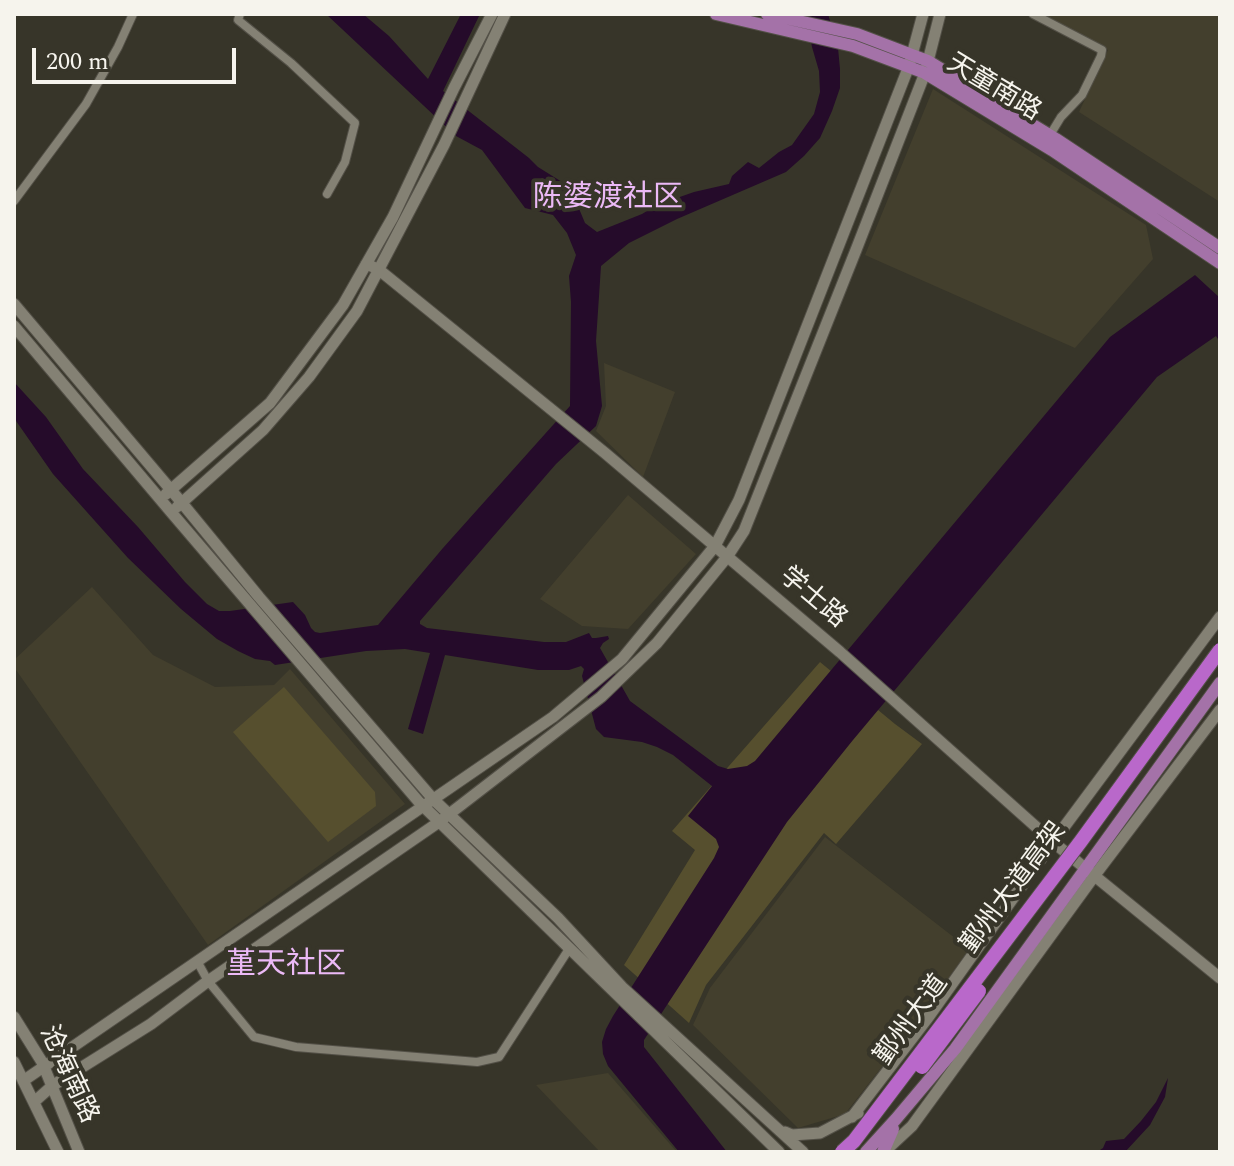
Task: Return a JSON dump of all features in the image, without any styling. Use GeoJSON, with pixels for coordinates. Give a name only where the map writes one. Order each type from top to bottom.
{"type":"FeatureCollection","features":[{"type":"Feature","properties":{"kind":"highway","name":"鄞州大道高架"},"geometry":{"type":"LineString","coordinates":[[842,1152],[863,1129],[1218,657]]}},
{"type":"Feature","properties":{"kind":"highway","name":"鄞州大道高架"},"geometry":{"type":"LineString","coordinates":[[855,1152],[960,1018],[1218,657]]}},
{"type":"Feature","properties":{"kind":"main road","name":"天童南路"},"geometry":{"type":"LineString","coordinates":[[716,14],[845,44],[926,67],[1220,263]]}},
{"type":"Feature","properties":{"kind":"main road"},"geometry":{"type":"LineString","coordinates":[[767,14],[857,34],[911,61]]}},
{"type":"Feature","properties":{"kind":"main road"},"geometry":{"type":"LineString","coordinates":[[926,67],[1050,135],[1220,248]]}},
{"type":"Feature","properties":{"kind":"main road","name":"鄞州大道"},"geometry":{"type":"LineString","coordinates":[[836,1152],[862,1128],[1065,852],[1218,657],[1220,642]]}},
{"type":"Feature","properties":{"kind":"main road","name":"鄞州大道"},"geometry":{"type":"LineString","coordinates":[[866,1152],[955,1049],[1090,872],[1220,683]]}},
{"type":"Feature","properties":{"kind":"main road"},"geometry":{"type":"LineString","coordinates":[[884,1152],[896,1119]]}},
{"type":"Feature","properties":{"kind":"street"},"geometry":{"type":"LineString","coordinates":[[14,201],[86,104],[133,14]]}},
{"type":"Feature","properties":{"kind":"street"},"geometry":{"type":"LineString","coordinates":[[240,14],[238,20],[291,63],[355,123],[345,162],[327,194]]}},
{"type":"Feature","properties":{"kind":"street"},"geometry":{"type":"LineString","coordinates":[[159,498],[172,491],[270,403],[343,305],[393,217],[492,14]]}},
{"type":"Feature","properties":{"kind":"street"},"geometry":{"type":"LineString","coordinates":[[171,512],[263,430],[309,377],[357,311],[444,145],[505,14]]}},
{"type":"Feature","properties":{"kind":"street"},"geometry":{"type":"LineString","coordinates":[[23,1081],[553,717],[622,659],[715,546],[739,500],[911,61],[923,14]]}},
{"type":"Feature","properties":{"kind":"street"},"geometry":{"type":"LineString","coordinates":[[34,1102],[52,1086],[151,1024],[443,818],[601,697],[657,643],[727,557],[744,531],[926,67],[940,14]]}},
{"type":"Feature","properties":{"kind":"street"},"geometry":{"type":"LineString","coordinates":[[1033,14],[1102,50],[1082,95],[1061,117],[1050,135]]}},
{"type":"Feature","properties":{"kind":"street","name":"学士路"},"geometry":{"type":"LineString","coordinates":[[366,264],[378,269],[605,453],[897,701],[1053,842],[1220,978]]}},
{"type":"Feature","properties":{"kind":"street"},"geometry":{"type":"LineString","coordinates":[[14,304],[182,503],[254,599]]}},
{"type":"Feature","properties":{"kind":"street"},"geometry":{"type":"LineString","coordinates":[[14,326],[171,512],[254,599],[443,818],[569,949],[803,1152]]}},
{"type":"Feature","properties":{"kind":"street","name":"鄞州大道"},"geometry":{"type":"LineString","coordinates":[[852,1117],[1220,617]]}},
{"type":"Feature","properties":{"kind":"street","name":"鄞州大道"},"geometry":{"type":"LineString","coordinates":[[884,1152],[912,1126],[1090,872],[1220,710]]}},
{"type":"Feature","properties":{"kind":"street"},"geometry":{"type":"LineString","coordinates":[[443,818],[558,918],[620,992]]}},
{"type":"Feature","properties":{"kind":"street"},"geometry":{"type":"LineString","coordinates":[[197,961],[208,981],[254,1037],[296,1047],[477,1062],[499,1057],[569,949]]}},
{"type":"Feature","properties":{"kind":"street","name":"沧海南路"},"geometry":{"type":"LineString","coordinates":[[14,1017],[44,1066],[79,1152]]}},
{"type":"Feature","properties":{"kind":"street"},"geometry":{"type":"LineString","coordinates":[[663,1032],[779,1152]]}},
{"type":"Feature","properties":{"kind":"street","name":"沧海南路"},"geometry":{"type":"LineString","coordinates":[[14,1062],[58,1152]]}},
{"type":"Feature","properties":{"kind":"street"},"geometry":{"type":"LineString","coordinates":[[780,1130],[792,1135],[820,1133],[852,1117],[890,1089]]}},
{"type":"Feature","properties":{"kind":"street"},"geometry":{"type":"LineString","coordinates":[[757,1130],[765,1152]]}},
{"type":"Feature","properties":{"kind":"shaded area"},"geometry":{"type":"Polygon","coordinates":[[[326,14],[363,14],[389,36],[428,79],[461,14],[480,14],[443,91],[538,167],[570,187],[585,223],[597,232],[657,205],[729,184],[732,176],[748,162],[759,168],[792,145],[814,114],[820,92],[819,71],[806,14],[828,14],[838,48],[840,88],[820,138],[786,172],[629,243],[601,266],[596,341],[602,406],[596,426],[556,464],[420,621],[427,628],[544,642],[566,642],[589,633],[592,638],[608,636],[609,639],[600,648],[630,701],[718,766],[728,769],[747,766],[755,761],[1110,337],[1195,275],[1220,298],[1220,337],[1218,339],[1216,336],[1157,377],[853,740],[787,822],[644,1040],[644,1047],[727,1152],[679,1152],[608,1066],[602,1042],[613,1016],[719,847],[716,839],[688,816],[712,786],[673,755],[657,747],[604,737],[596,729],[581,666],[569,670],[538,670],[445,655],[423,734],[408,729],[430,653],[405,649],[366,651],[275,665],[238,651],[217,639],[181,609],[128,558],[53,474],[14,418],[14,382],[46,417],[83,469],[207,604],[219,611],[230,611],[293,602],[305,615],[311,628],[320,633],[378,625],[570,406],[569,276],[576,255],[567,233],[553,215],[525,208],[482,150],[456,136],[326,14]]]}},
{"type":"Feature","properties":{"kind":"shaded area"},"geometry":{"type":"Polygon","coordinates":[[[1042,14],[1220,14],[1220,202],[1079,112],[1108,50],[1042,14]]]}},
{"type":"Feature","properties":{"kind":"shaded area"},"geometry":{"type":"Polygon","coordinates":[[[933,89],[1146,225],[1153,259],[1075,348],[865,255],[933,89]]]}},
{"type":"Feature","properties":{"kind":"shaded area"},"geometry":{"type":"Polygon","coordinates":[[[604,363],[675,392],[643,477],[596,431],[606,406],[604,363]]]}},
{"type":"Feature","properties":{"kind":"shaded area"},"geometry":{"type":"Polygon","coordinates":[[[628,495],[696,554],[628,629],[582,626],[540,599],[628,495]]]}},
{"type":"Feature","properties":{"kind":"shaded area"},"geometry":{"type":"Polygon","coordinates":[[[92,587],[153,655],[215,687],[274,685],[290,669],[405,804],[208,945],[14,667],[14,660],[92,587]]]}},
{"type":"Feature","properties":{"kind":"shaded area"},"geometry":{"type":"Polygon","coordinates":[[[820,662],[922,744],[836,844],[824,833],[706,985],[689,1023],[624,965],[695,850],[672,831],[820,662]]]}},
{"type":"Feature","properties":{"kind":"shaded area"},"geometry":{"type":"Polygon","coordinates":[[[284,687],[375,792],[376,806],[328,842],[233,732],[284,687]]]}},
{"type":"Feature","properties":{"kind":"shaded area"},"geometry":{"type":"Polygon","coordinates":[[[825,837],[969,949],[845,1114],[798,1128],[693,1025],[710,988],[825,837]]]}},
{"type":"Feature","properties":{"kind":"shaded area"},"geometry":{"type":"Polygon","coordinates":[[[608,1073],[676,1152],[600,1152],[536,1085],[608,1073]]]}},
{"type":"Feature","properties":{"kind":"shaded area"},"geometry":{"type":"Polygon","coordinates":[[[1168,1078],[1165,1097],[1150,1125],[1125,1152],[1097,1152],[1106,1141],[1124,1139],[1156,1102],[1168,1078]]]}},
{"type":"Feature","properties":{"kind":"district","name":"陈婆渡社区"},"geometry":{"type":"Point","coordinates":[608,200]}},
{"type":"Feature","properties":{"kind":"district","name":"堇天社区"},"geometry":{"type":"Point","coordinates":[286,967]}}]}
